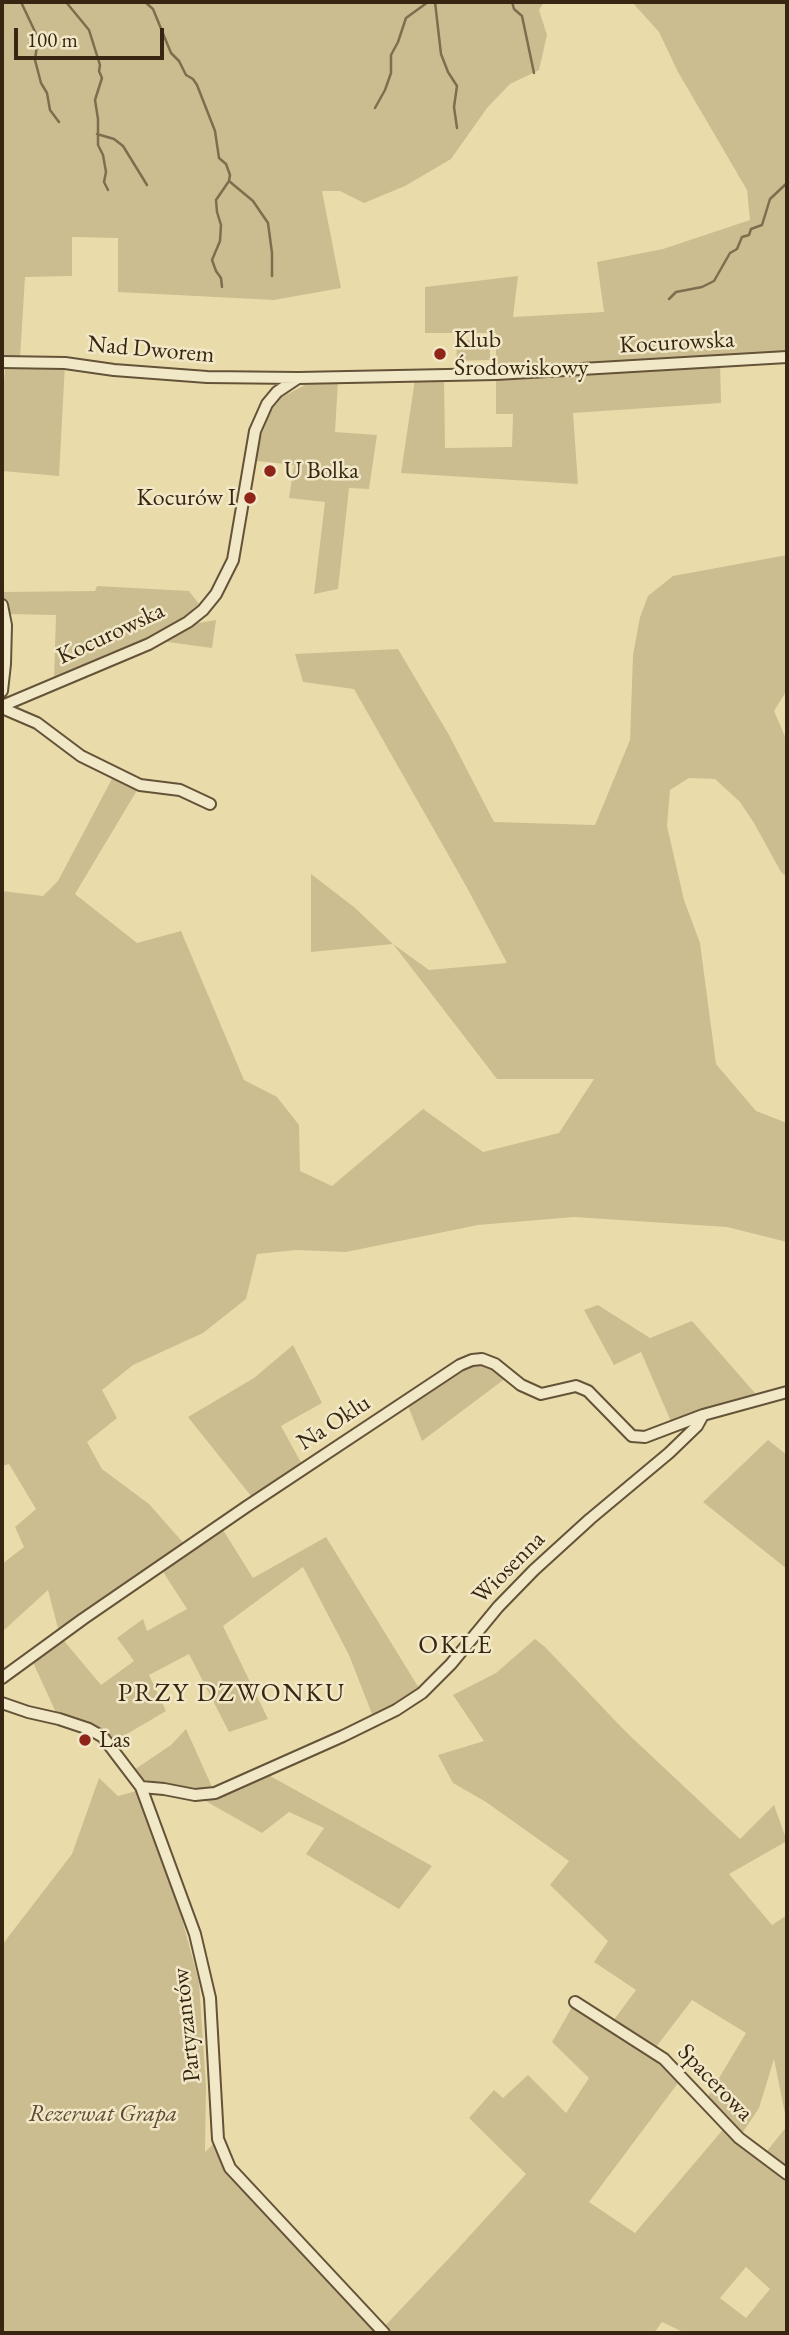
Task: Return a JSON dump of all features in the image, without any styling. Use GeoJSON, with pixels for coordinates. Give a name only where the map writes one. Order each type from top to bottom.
{"type":"FeatureCollection","features":[{"type":"Feature","properties":{"kind":"street","name":"Kocurowska"},"geometry":{"type":"LineString","coordinates":[[2,707],[149,644],[204,610],[216,594],[233,560],[255,431],[267,404],[277,392],[298,378],[521,373],[787,357]]}},
{"type":"Feature","properties":{"kind":"street","name":"Nad Dworem"},"geometry":{"type":"LineString","coordinates":[[2,362],[65,363],[114,370],[207,377],[298,378]]}},
{"type":"Feature","properties":{"kind":"street"},"geometry":{"type":"LineString","coordinates":[[2,605],[6,625],[2,691]]}},
{"type":"Feature","properties":{"kind":"street"},"geometry":{"type":"LineString","coordinates":[[2,707],[37,723],[81,756],[140,785],[180,790],[210,804]]}},
{"type":"Feature","properties":{"kind":"street","name":"Na Oklu"},"geometry":{"type":"LineString","coordinates":[[2,1678],[246,1507],[460,1365],[472,1360],[482,1359],[495,1364],[520,1385],[541,1394],[576,1386],[587,1391],[632,1436],[645,1437],[703,1415]]}},
{"type":"Feature","properties":{"kind":"street"},"geometry":{"type":"LineString","coordinates":[[703,1415],[787,1392]]}},
{"type":"Feature","properties":{"kind":"street","name":"Wiosenna"},"geometry":{"type":"LineString","coordinates":[[141,1787],[195,1795],[215,1794],[343,1736],[396,1710],[422,1693],[534,1570],[669,1453],[698,1426],[703,1415]]}},
{"type":"Feature","properties":{"kind":"street","name":"Partyzantów"},"geometry":{"type":"LineString","coordinates":[[2,1703],[89,1729],[103,1737],[141,1787],[195,1934],[210,1998],[218,2139],[230,2168],[384,2333]]}},
{"type":"Feature","properties":{"kind":"street","name":"Spacerowa"},"geometry":{"type":"LineString","coordinates":[[575,2002],[664,2059],[739,2138],[787,2174]]}},
{"type":"Feature","properties":{"kind":"green space"},"geometry":{"type":"Polygon","coordinates":[[[2,2],[544,2],[539,10],[547,35],[539,70],[510,84],[487,108],[451,159],[405,186],[364,203],[340,191],[322,191],[341,288],[274,300],[118,292],[118,238],[72,237],[72,276],[25,277],[20,359],[2,359],[2,2]]]}},
{"type":"Feature","properties":{"kind":"green space"},"geometry":{"type":"Polygon","coordinates":[[[632,2],[787,2],[787,357],[720,361],[721,403],[573,413],[578,484],[401,473],[415,379],[444,379],[445,448],[512,447],[513,414],[496,414],[496,374],[571,365],[496,369],[496,333],[425,333],[425,287],[518,276],[513,317],[604,312],[597,262],[663,249],[750,220],[747,190],[678,72],[659,32],[632,2]]]}},
{"type":"Feature","properties":{"kind":"green space"},"geometry":{"type":"Polygon","coordinates":[[[456,340],[490,340],[490,360],[457,361],[456,340]]]}},
{"type":"Feature","properties":{"kind":"green space"},"geometry":{"type":"Polygon","coordinates":[[[65,365],[59,476],[2,471],[5,369],[9,366],[65,365]]]}},
{"type":"Feature","properties":{"kind":"green space"},"geometry":{"type":"Polygon","coordinates":[[[338,381],[335,432],[377,435],[369,489],[349,488],[338,589],[314,594],[325,502],[289,498],[294,465],[257,461],[258,444],[270,412],[282,397],[305,385],[338,381]]]}},
{"type":"Feature","properties":{"kind":"green space"},"geometry":{"type":"Polygon","coordinates":[[[787,555],[787,690],[774,711],[787,741],[787,877],[781,872],[740,802],[715,779],[689,778],[670,790],[667,826],[684,900],[700,943],[716,1064],[756,1111],[787,1123],[787,1242],[727,1227],[574,1217],[478,1225],[346,1252],[296,1250],[257,1254],[246,1299],[203,1333],[133,1365],[102,1390],[117,1418],[87,1442],[102,1469],[149,1504],[187,1547],[220,1525],[253,1578],[326,1537],[422,1693],[396,1710],[372,1714],[349,1655],[303,1567],[223,1626],[268,1719],[229,1732],[189,1654],[149,1675],[166,1711],[110,1744],[59,1719],[30,1656],[60,1636],[48,1590],[2,1632],[2,1564],[24,1547],[15,1527],[36,1509],[9,1464],[2,1466],[2,891],[43,896],[58,881],[114,775],[139,787],[75,894],[137,943],[181,931],[244,1080],[277,1097],[299,1125],[300,1171],[332,1186],[423,1109],[483,1152],[559,1133],[594,1079],[497,1079],[393,944],[429,970],[507,963],[354,689],[303,682],[295,654],[398,649],[449,735],[494,822],[595,825],[630,740],[633,655],[640,617],[648,596],[673,576],[787,555]],[[160,1567],[60,1636],[101,1685],[134,1661],[117,1638],[143,1619],[147,1631],[187,1609],[160,1567]]]}},
{"type":"Feature","properties":{"kind":"green space"},"geometry":{"type":"Polygon","coordinates":[[[97,586],[189,591],[199,604],[156,635],[54,679],[56,615],[7,614],[3,592],[95,591],[97,586]]]}},
{"type":"Feature","properties":{"kind":"green space"},"geometry":{"type":"Polygon","coordinates":[[[216,620],[212,648],[160,641],[193,624],[216,620]]]}},
{"type":"Feature","properties":{"kind":"green space"},"geometry":{"type":"Polygon","coordinates":[[[311,874],[354,907],[393,944],[311,952],[311,874]]]}},
{"type":"Feature","properties":{"kind":"green space"},"geometry":{"type":"Polygon","coordinates":[[[598,1305],[650,1338],[692,1321],[761,1400],[673,1426],[641,1352],[614,1365],[584,1310],[598,1305]]]}},
{"type":"Feature","properties":{"kind":"green space"},"geometry":{"type":"Polygon","coordinates":[[[293,1345],[322,1403],[281,1426],[304,1468],[255,1501],[188,1417],[254,1378],[293,1345]]]}},
{"type":"Feature","properties":{"kind":"green space"},"geometry":{"type":"Polygon","coordinates":[[[472,1360],[510,1375],[422,1441],[406,1401],[472,1360]]]}},
{"type":"Feature","properties":{"kind":"green space"},"geometry":{"type":"Polygon","coordinates":[[[768,1440],[787,1455],[787,1569],[703,1502],[768,1440]]]}},
{"type":"Feature","properties":{"kind":"green space","name":"Rezerwat Grapa"},"geometry":{"type":"Polygon","coordinates":[[[535,1639],[626,1732],[740,1839],[774,1805],[787,1841],[729,1874],[772,1925],[787,1915],[787,2124],[774,2059],[759,2108],[739,2138],[763,2156],[787,2126],[787,2333],[685,2333],[662,2322],[654,2333],[2,2333],[2,1945],[72,1854],[99,1778],[118,1796],[136,1791],[150,1820],[182,1919],[199,1982],[206,2087],[205,2152],[218,2139],[230,2168],[381,2330],[526,2174],[469,2118],[494,2090],[503,2098],[528,2075],[566,2113],[589,2078],[552,2042],[575,2002],[610,2025],[636,1990],[594,1962],[608,1941],[550,1885],[569,1861],[486,1802],[453,1783],[438,1755],[484,1741],[453,1695],[496,1673],[535,1639]],[[692,2000],[653,2051],[681,2079],[589,2202],[635,2233],[726,2126],[704,2103],[746,2033],[692,2000]],[[746,2267],[720,2298],[746,2318],[770,2289],[746,2267]]]}},
{"type":"Feature","properties":{"kind":"green space"},"geometry":{"type":"Polygon","coordinates":[[[186,1729],[213,1789],[263,1772],[432,1866],[399,1909],[306,1854],[324,1828],[289,1812],[262,1833],[195,1795],[141,1787],[131,1772],[171,1745],[186,1729]]]}},
{"type":"Feature","properties":{"kind":"waterway"},"geometry":{"type":"LineString","coordinates":[[21,2],[38,38],[35,60],[41,83],[47,93],[50,110],[59,122]]}},
{"type":"Feature","properties":{"kind":"waterway"},"geometry":{"type":"LineString","coordinates":[[66,2],[89,30],[100,65],[102,78],[95,100],[98,145],[103,155],[106,172],[104,182],[108,190]]}},
{"type":"Feature","properties":{"kind":"waterway"},"geometry":{"type":"LineString","coordinates":[[145,2],[153,9],[171,53],[179,61],[186,75],[197,85],[215,131],[219,158],[226,164],[230,175],[216,200],[221,225],[220,241],[212,260],[221,278],[222,287]]}},
{"type":"Feature","properties":{"kind":"waterway"},"geometry":{"type":"LineString","coordinates":[[375,108],[391,73],[391,55],[406,18],[428,2]]}},
{"type":"Feature","properties":{"kind":"waterway"},"geometry":{"type":"LineString","coordinates":[[435,2],[441,54],[457,86],[454,107],[457,128]]}},
{"type":"Feature","properties":{"kind":"waterway"},"geometry":{"type":"LineString","coordinates":[[512,2],[514,9],[522,16],[534,73]]}},
{"type":"Feature","properties":{"kind":"waterway"},"geometry":{"type":"LineString","coordinates":[[97,134],[114,139],[123,146],[147,185]]}},
{"type":"Feature","properties":{"kind":"waterway"},"geometry":{"type":"LineString","coordinates":[[229,181],[253,201],[268,223],[272,276]]}},
{"type":"Feature","properties":{"kind":"waterway"},"geometry":{"type":"LineString","coordinates":[[669,299],[676,292],[702,287],[714,281],[730,253],[737,249],[742,237],[749,235],[751,229],[762,225],[770,199],[787,183]]}},
{"type":"Feature","properties":{"kind":"place","name":"Klub Środowiskowy"},"geometry":{"type":"Point","coordinates":[440,354]}},
{"type":"Feature","properties":{"kind":"place","name":"U Bolka"},"geometry":{"type":"Point","coordinates":[270,471]}},
{"type":"Feature","properties":{"kind":"place","name":"Kocurów I"},"geometry":{"type":"Point","coordinates":[250,498]}},
{"type":"Feature","properties":{"kind":"place","name":"Las"},"geometry":{"type":"Point","coordinates":[85,1740]}},
{"type":"Feature","properties":{"kind":"district","name":"OKLE"},"geometry":{"type":"Point","coordinates":[456,1646]}},
{"type":"Feature","properties":{"kind":"district","name":"PRZY DZWONKU"},"geometry":{"type":"Point","coordinates":[232,1694]}}]}
